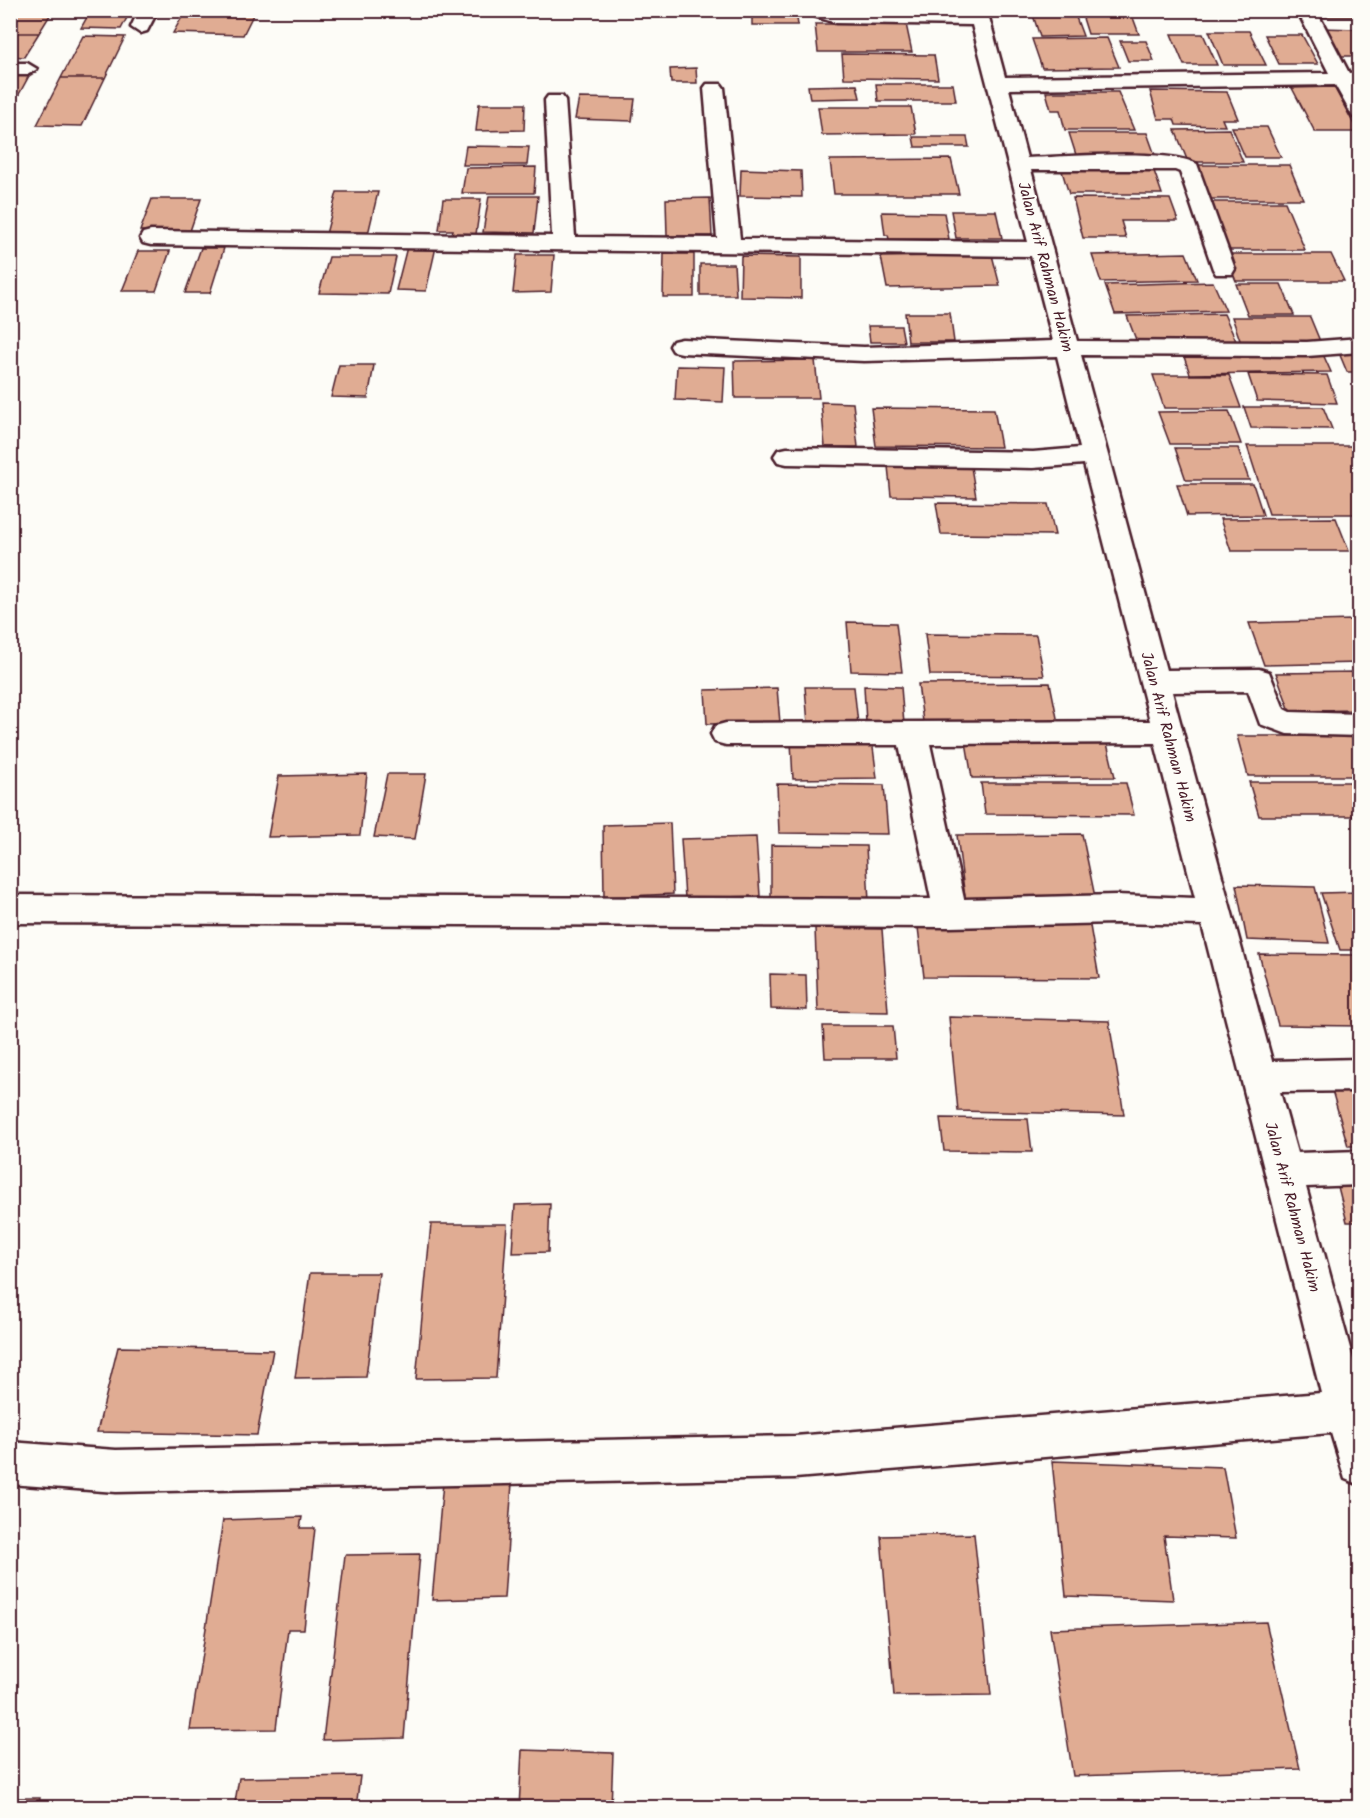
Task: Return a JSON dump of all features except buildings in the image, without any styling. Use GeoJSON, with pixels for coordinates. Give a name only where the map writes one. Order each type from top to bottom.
{"type":"FeatureCollection","features":[{"type":"Feature","properties":{"kind":"street"},"geometry":{"type":"LineString","coordinates":[[815,10],[836,17],[979,15]]}},
{"type":"Feature","properties":{"kind":"street"},"geometry":{"type":"LineString","coordinates":[[1306,10],[1350,79],[1359,113]]}},
{"type":"Feature","properties":{"kind":"street","name":"Jalan Arif Rahman Hakim"},"geometry":{"type":"LineString","coordinates":[[979,15],[1359,1464]]}},
{"type":"Feature","properties":{"kind":"street"},"geometry":{"type":"LineString","coordinates":[[996,83],[1350,79]]}},
{"type":"Feature","properties":{"kind":"street"},"geometry":{"type":"LineString","coordinates":[[714,88],[729,245]]}},
{"type":"Feature","properties":{"kind":"street"},"geometry":{"type":"LineString","coordinates":[[555,100],[564,244]]}},
{"type":"Feature","properties":{"kind":"street"},"geometry":{"type":"LineString","coordinates":[[1018,164],[1162,162],[1185,166],[1224,269]]}},
{"type":"Feature","properties":{"kind":"street"},"geometry":{"type":"LineString","coordinates":[[151,238],[1040,249]]}},
{"type":"Feature","properties":{"kind":"street"},"geometry":{"type":"LineString","coordinates":[[682,346],[864,354],[1066,348],[1307,349],[1359,345]]}},
{"type":"Feature","properties":{"kind":"street"},"geometry":{"type":"LineString","coordinates":[[787,456],[1033,460],[1094,455]]}},
{"type":"Feature","properties":{"kind":"street"},"geometry":{"type":"LineString","coordinates":[[1154,681],[1259,680],[1271,716],[1287,723],[1359,725]]}},
{"type":"Feature","properties":{"kind":"street"},"geometry":{"type":"LineString","coordinates":[[912,732],[950,913]]}},
{"type":"Feature","properties":{"kind":"street"},"geometry":{"type":"LineString","coordinates":[[726,734],[1167,732]]}},
{"type":"Feature","properties":{"kind":"street"},"geometry":{"type":"LineString","coordinates":[[10,909],[950,913],[1116,909],[1215,912]]}},
{"type":"Feature","properties":{"kind":"street"},"geometry":{"type":"LineString","coordinates":[[1258,1077],[1359,1075]]}},
{"type":"Feature","properties":{"kind":"street"},"geometry":{"type":"LineString","coordinates":[[1282,1170],[1359,1168]]}},
{"type":"Feature","properties":{"kind":"street"},"geometry":{"type":"LineString","coordinates":[[10,1463],[116,1471],[795,1457],[1346,1411]]}}]}
